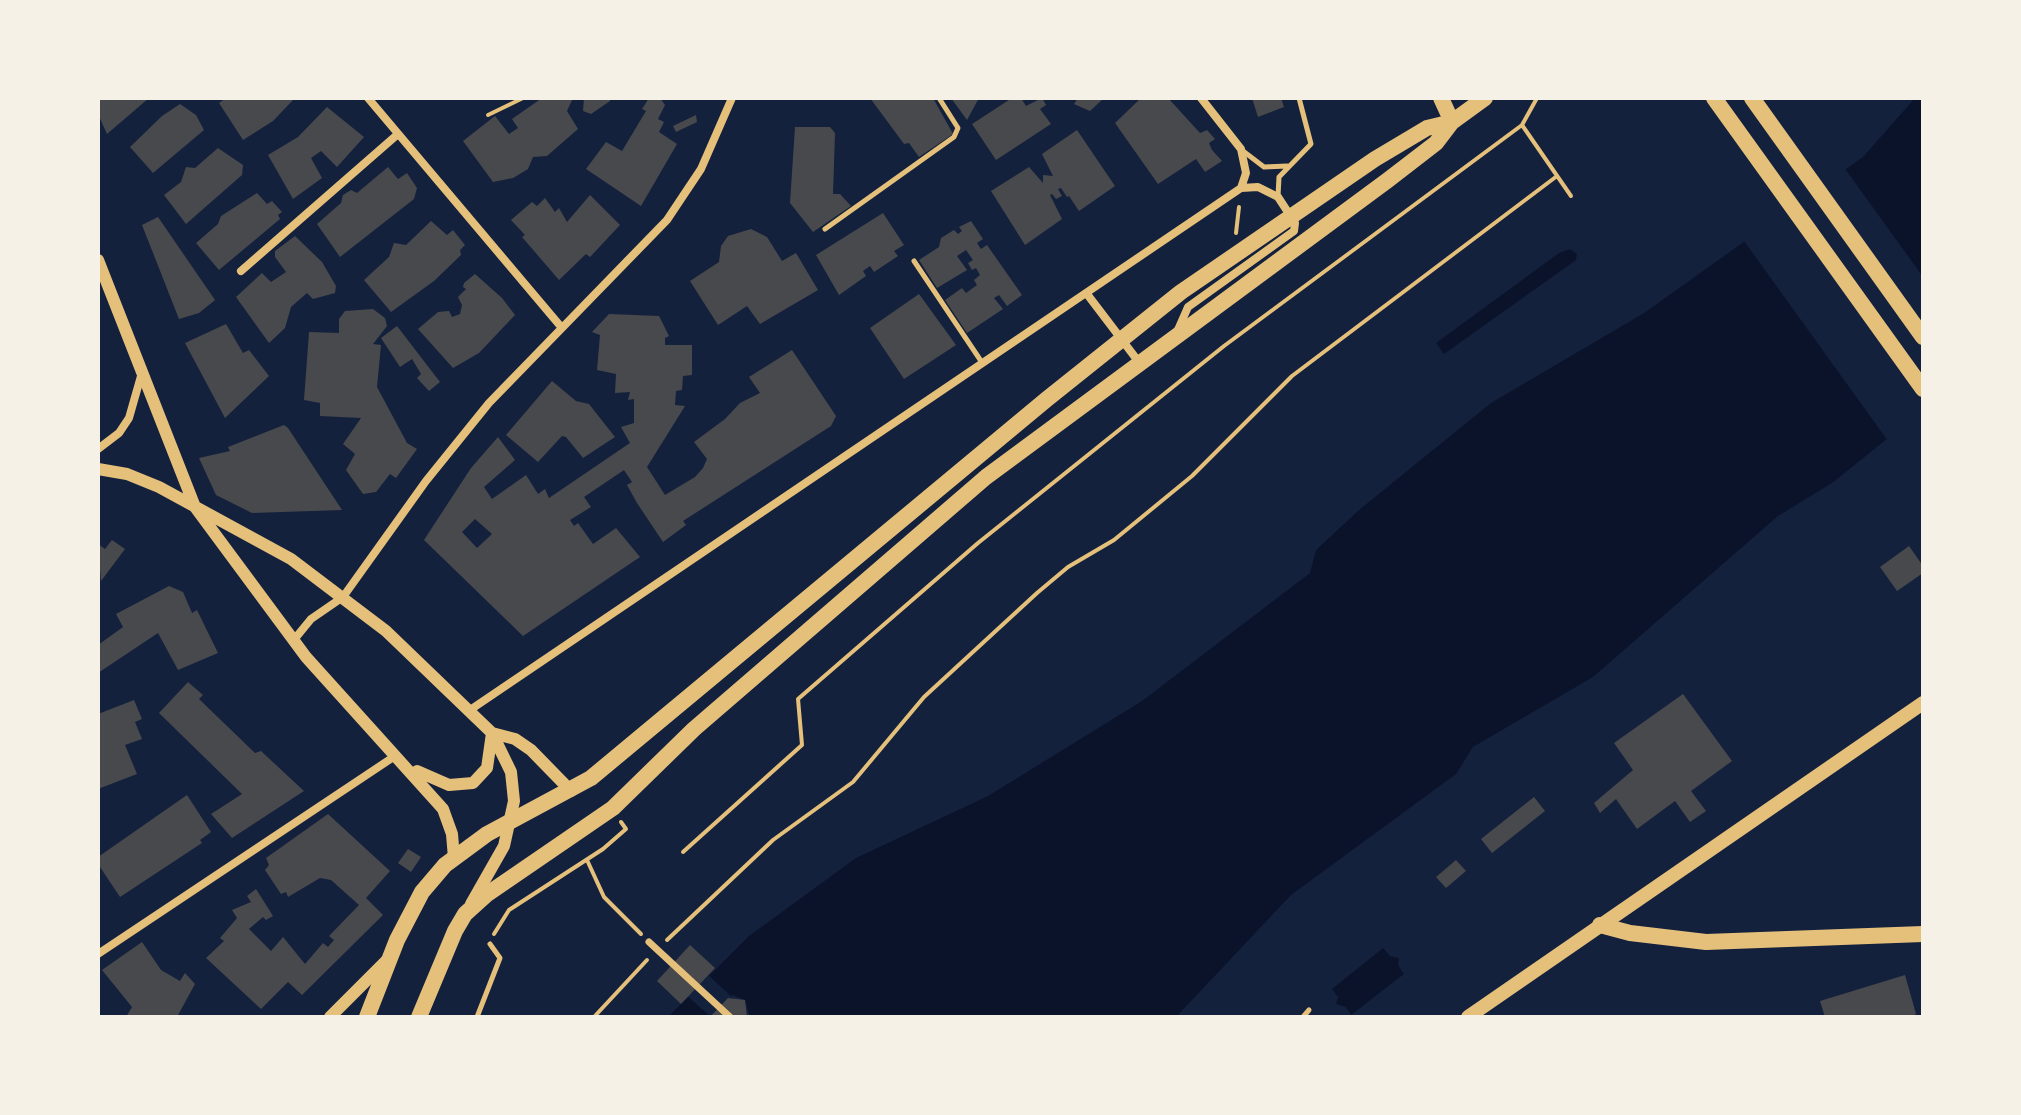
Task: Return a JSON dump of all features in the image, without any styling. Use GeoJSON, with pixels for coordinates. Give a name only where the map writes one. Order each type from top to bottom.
{"type":"FeatureCollection","features":[{"type":"Feature","properties":{"kind":"main road"},"geometry":{"type":"LineString","coordinates":[[1441,98],[1452,122]]}},
{"type":"Feature","properties":{"kind":"main road"},"geometry":{"type":"LineString","coordinates":[[419,1017],[440,962],[465,914],[506,879],[580,833],[625,798],[694,729],[944,510],[1138,361],[1379,187],[1436,143],[1452,122],[1485,98]]}},
{"type":"Feature","properties":{"kind":"main road"},"geometry":{"type":"LineString","coordinates":[[1714,98],[1923,389]]}},
{"type":"Feature","properties":{"kind":"main road"},"geometry":{"type":"LineString","coordinates":[[1752,98],[1923,337]]}},
{"type":"Feature","properties":{"kind":"main road"},"geometry":{"type":"LineString","coordinates":[[367,1017],[388,959],[422,892],[454,858],[597,773],[1120,339],[1291,216],[1427,128],[1452,122]]}},
{"type":"Feature","properties":{"kind":"main road"},"geometry":{"type":"LineString","coordinates":[[1468,1017],[1923,703]]}},
{"type":"Feature","properties":{"kind":"main road"},"geometry":{"type":"LineString","coordinates":[[1600,925],[1630,933],[1706,942],[1923,934]]}},
{"type":"Feature","properties":{"kind":"street"},"geometry":{"type":"LineString","coordinates":[[368,98],[562,328]]}},
{"type":"Feature","properties":{"kind":"street"},"geometry":{"type":"LineString","coordinates":[[293,641],[311,619],[343,597],[472,423],[635,257],[678,207],[712,147],[732,98]]}},
{"type":"Feature","properties":{"kind":"street"},"geometry":{"type":"LineString","coordinates":[[1201,98],[1241,149],[1246,173],[1241,188]]}},
{"type":"Feature","properties":{"kind":"street"},"geometry":{"type":"LineString","coordinates":[[241,271],[398,134]]}},
{"type":"Feature","properties":{"kind":"street"},"geometry":{"type":"LineString","coordinates":[[470,710],[1241,188],[1265,189],[1278,197],[1296,226],[1291,234],[1188,307],[1177,333]]}},
{"type":"Feature","properties":{"kind":"street"},"geometry":{"type":"LineString","coordinates":[[98,260],[195,507],[293,641],[350,710],[443,809],[452,834],[454,858]]}},
{"type":"Feature","properties":{"kind":"street"},"geometry":{"type":"LineString","coordinates":[[1087,294],[1138,361]]}},
{"type":"Feature","properties":{"kind":"street"},"geometry":{"type":"LineString","coordinates":[[98,449],[119,433],[129,418],[141,376]]}},
{"type":"Feature","properties":{"kind":"street"},"geometry":{"type":"LineString","coordinates":[[98,469],[140,478],[214,514],[291,559],[386,631],[492,733],[512,776],[512,821],[504,846],[465,914]]}},
{"type":"Feature","properties":{"kind":"street"},"geometry":{"type":"LineString","coordinates":[[492,733],[524,745],[571,791]]}},
{"type":"Feature","properties":{"kind":"street"},"geometry":{"type":"LineString","coordinates":[[400,760],[442,783],[468,785],[480,778],[487,768],[492,733]]}},
{"type":"Feature","properties":{"kind":"street"},"geometry":{"type":"LineString","coordinates":[[98,954],[400,760]]}},
{"type":"Feature","properties":{"kind":"street"},"geometry":{"type":"LineString","coordinates":[[649,942],[730,1017]]}},
{"type":"Feature","properties":{"kind":"street"},"geometry":{"type":"LineString","coordinates":[[330,1017],[388,959]]}},
{"type":"Feature","properties":{"kind":"lane"},"geometry":{"type":"LineString","coordinates":[[825,229],[954,137],[958,128],[939,98]]}},
{"type":"Feature","properties":{"kind":"lane"},"geometry":{"type":"LineString","coordinates":[[1278,197],[1279,177],[1311,144],[1310,128],[1299,98]]}},
{"type":"Feature","properties":{"kind":"lane"},"geometry":{"type":"LineString","coordinates":[[1241,149],[1264,167],[1288,166]]}},
{"type":"Feature","properties":{"kind":"lane"},"geometry":{"type":"LineString","coordinates":[[914,261],[984,364]]}},
{"type":"Feature","properties":{"kind":"lane"},"geometry":{"type":"LineString","coordinates":[[477,1017],[500,958],[490,944]]}},
{"type":"Feature","properties":{"kind":"lane"},"geometry":{"type":"LineString","coordinates":[[1303,1017],[1309,1010]]}},
{"type":"Feature","properties":{"kind":"path"},"geometry":{"type":"LineString","coordinates":[[488,115],[523,98]]}},
{"type":"Feature","properties":{"kind":"path"},"geometry":{"type":"LineString","coordinates":[[683,852],[802,745],[798,699],[989,534],[1224,346],[1522,125],[1537,98]]}},
{"type":"Feature","properties":{"kind":"path"},"geometry":{"type":"LineString","coordinates":[[1522,125],[1571,196]]}},
{"type":"Feature","properties":{"kind":"path"},"geometry":{"type":"LineString","coordinates":[[594,1017],[613,993],[773,840],[853,782],[934,687],[1057,575],[1097,547],[1114,540],[1192,476],[1292,376],[1557,176]]}},
{"type":"Feature","properties":{"kind":"path"},"geometry":{"type":"LineString","coordinates":[[1239,204],[1235,232],[1240,239]]}},
{"type":"Feature","properties":{"kind":"path"},"geometry":{"type":"LineString","coordinates":[[490,944],[509,910],[587,860],[626,829]]}},
{"type":"Feature","properties":{"kind":"path"},"geometry":{"type":"LineString","coordinates":[[587,860],[604,897],[649,942]]}},
{"type":"Feature","properties":{"kind":"water"},"geometry":{"type":"Polygon","coordinates":[[[1915,98],[1923,98],[1923,410],[1832,483],[1778,516],[1593,677],[1473,747],[1456,774],[1291,895],[1176,1017],[750,1017],[745,1000],[733,995],[705,1017],[668,1017],[749,936],[856,858],[988,796],[1142,701],[1310,573],[1316,550],[1359,510],[1491,403],[1644,313],[1863,157],[1915,98]]]}},
{"type":"Feature","properties":{"kind":"water"},"geometry":{"type":"Polygon","coordinates":[[[1570,249],[1577,254],[1576,260],[1444,354],[1436,343],[1559,253],[1570,249]]]}},
{"type":"Feature","properties":{"kind":"water"},"geometry":{"type":"Polygon","coordinates":[[[1383,948],[1390,956],[1399,958],[1398,965],[1404,974],[1351,1015],[1346,1007],[1336,1004],[1338,997],[1332,989],[1383,948]]]}},
{"type":"Feature","properties":{"kind":"pier"},"geometry":{"type":"Polygon","coordinates":[[[1843,166],[1923,277],[1923,415],[1888,441],[1742,238],[1843,166]]]}},
{"type":"Feature","properties":{"kind":"pier"},"geometry":{"type":"Polygon","coordinates":[[[705,972],[734,999],[711,1017],[685,994],[705,972]]]}},
{"type":"Feature","properties":{"kind":"building"},"geometry":{"type":"Polygon","coordinates":[[[98,98],[149,98],[107,134],[98,114],[98,98]]]}},
{"type":"Feature","properties":{"kind":"building"},"geometry":{"type":"Polygon","coordinates":[[[226,98],[295,98],[273,121],[243,140],[219,103],[226,98]]]}},
{"type":"Feature","properties":{"kind":"building"},"geometry":{"type":"Polygon","coordinates":[[[542,98],[573,98],[567,111],[578,129],[547,156],[533,157],[528,169],[513,178],[493,182],[463,141],[495,116],[509,134],[518,128],[512,119],[542,98]]]}},
{"type":"Feature","properties":{"kind":"building"},"geometry":{"type":"Polygon","coordinates":[[[584,98],[610,98],[610,101],[591,114],[583,111],[584,98]]]}},
{"type":"Feature","properties":{"kind":"building"},"geometry":{"type":"Polygon","coordinates":[[[649,98],[660,98],[665,105],[658,119],[664,122],[659,132],[677,144],[641,206],[586,169],[606,142],[622,151],[646,111],[642,109],[649,98]]]}},
{"type":"Feature","properties":{"kind":"building"},"geometry":{"type":"Polygon","coordinates":[[[870,98],[933,98],[953,134],[919,157],[909,143],[904,144],[870,98]]]}},
{"type":"Feature","properties":{"kind":"building"},"geometry":{"type":"Polygon","coordinates":[[[951,98],[979,98],[967,120],[951,98]]]}},
{"type":"Feature","properties":{"kind":"building"},"geometry":{"type":"Polygon","coordinates":[[[1012,98],[1021,98],[1026,106],[1042,98],[1046,105],[1040,109],[1051,124],[996,160],[972,124],[1012,98]]]}},
{"type":"Feature","properties":{"kind":"building"},"geometry":{"type":"Polygon","coordinates":[[[1078,98],[1104,98],[1090,111],[1074,104],[1078,98]]]}},
{"type":"Feature","properties":{"kind":"building"},"geometry":{"type":"Polygon","coordinates":[[[1141,98],[1168,98],[1200,133],[1207,130],[1215,139],[1209,143],[1222,161],[1205,172],[1196,159],[1158,184],[1115,123],[1141,98]]]}},
{"type":"Feature","properties":{"kind":"building"},"geometry":{"type":"Polygon","coordinates":[[[1252,98],[1281,98],[1284,107],[1258,117],[1252,98]]]}},
{"type":"Feature","properties":{"kind":"building"},"geometry":{"type":"Polygon","coordinates":[[[180,104],[196,115],[204,130],[153,173],[130,147],[162,116],[180,104]]]}},
{"type":"Feature","properties":{"kind":"building"},"geometry":{"type":"Polygon","coordinates":[[[327,107],[364,137],[337,167],[321,151],[311,158],[322,178],[293,199],[268,155],[298,137],[327,107]]]}},
{"type":"Feature","properties":{"kind":"building"},"geometry":{"type":"Polygon","coordinates":[[[696,115],[697,122],[676,132],[673,126],[696,115]]]}},
{"type":"Feature","properties":{"kind":"building"},"geometry":{"type":"Polygon","coordinates":[[[795,127],[830,127],[835,133],[833,194],[840,194],[851,206],[813,232],[790,203],[795,127]]]}},
{"type":"Feature","properties":{"kind":"building"},"geometry":{"type":"Polygon","coordinates":[[[1077,130],[1115,186],[1079,211],[1069,196],[1061,188],[1058,189],[1062,196],[1056,199],[1050,195],[1062,219],[1025,245],[991,191],[1029,167],[1043,183],[1043,175],[1053,176],[1042,154],[1077,130]]]}},
{"type":"Feature","properties":{"kind":"building"},"geometry":{"type":"Polygon","coordinates":[[[218,148],[243,165],[242,175],[186,224],[164,195],[181,182],[186,167],[195,168],[218,148]]]}},
{"type":"Feature","properties":{"kind":"building"},"geometry":{"type":"Polygon","coordinates":[[[388,167],[398,179],[407,173],[417,188],[414,199],[340,257],[317,224],[341,203],[343,195],[351,190],[357,193],[388,167]]]}},
{"type":"Feature","properties":{"kind":"building"},"geometry":{"type":"Polygon","coordinates":[[[257,193],[267,204],[272,201],[282,212],[278,215],[280,219],[219,270],[196,243],[218,224],[221,216],[257,193]]]}},
{"type":"Feature","properties":{"kind":"building"},"geometry":{"type":"Polygon","coordinates":[[[590,195],[620,225],[590,257],[586,254],[559,280],[511,220],[532,202],[537,206],[545,198],[555,212],[559,208],[567,222],[590,195]]]}},
{"type":"Feature","properties":{"kind":"building"},"geometry":{"type":"Polygon","coordinates":[[[883,213],[904,245],[894,251],[898,256],[874,272],[870,266],[863,271],[866,276],[839,295],[816,255],[883,213]]]}},
{"type":"Feature","properties":{"kind":"building"},"geometry":{"type":"Polygon","coordinates":[[[158,217],[215,300],[199,313],[179,319],[142,225],[158,217]]]}},
{"type":"Feature","properties":{"kind":"building"},"geometry":{"type":"Polygon","coordinates":[[[431,221],[447,235],[453,230],[465,245],[460,250],[461,255],[434,281],[391,312],[364,280],[389,257],[394,243],[406,245],[431,221]]]}},
{"type":"Feature","properties":{"kind":"building"},"geometry":{"type":"Polygon","coordinates":[[[971,221],[983,239],[977,243],[981,249],[987,245],[1022,295],[1007,306],[999,295],[994,298],[1003,309],[967,333],[945,300],[962,288],[966,293],[977,285],[974,280],[980,275],[968,263],[973,260],[966,250],[957,256],[967,270],[937,288],[919,260],[939,247],[941,238],[954,230],[958,234],[962,231],[959,227],[971,221]]]}},
{"type":"Feature","properties":{"kind":"building"},"geometry":{"type":"Polygon","coordinates":[[[751,229],[767,237],[782,261],[796,253],[818,290],[760,324],[747,306],[718,325],[690,281],[719,262],[721,246],[728,236],[751,229]]]}},
{"type":"Feature","properties":{"kind":"building"},"geometry":{"type":"Polygon","coordinates":[[[295,236],[322,262],[336,286],[335,293],[313,299],[307,293],[291,307],[285,328],[269,343],[236,297],[262,273],[271,282],[286,272],[275,257],[275,251],[295,236]]]}},
{"type":"Feature","properties":{"kind":"building"},"geometry":{"type":"Polygon","coordinates":[[[475,274],[502,298],[515,315],[479,353],[453,368],[418,329],[438,312],[449,311],[452,317],[460,314],[462,305],[458,297],[466,289],[464,283],[475,274]]]}},
{"type":"Feature","properties":{"kind":"building"},"geometry":{"type":"Polygon","coordinates":[[[919,294],[956,345],[904,379],[870,328],[919,294]]]}},
{"type":"Feature","properties":{"kind":"building"},"geometry":{"type":"Polygon","coordinates":[[[373,309],[385,318],[387,326],[373,344],[381,345],[377,387],[407,443],[417,449],[396,478],[390,474],[376,492],[363,494],[346,470],[355,454],[343,444],[361,418],[320,416],[320,403],[304,400],[309,332],[339,333],[339,319],[345,311],[373,309]]]}},
{"type":"Feature","properties":{"kind":"building"},"geometry":{"type":"Polygon","coordinates":[[[609,314],[659,316],[669,336],[665,338],[665,345],[692,345],[692,375],[683,376],[682,390],[676,391],[675,405],[685,406],[647,467],[665,495],[695,477],[703,468],[707,459],[694,442],[725,419],[740,403],[760,393],[749,377],[792,350],[836,416],[831,426],[683,521],[686,525],[663,542],[627,485],[632,482],[624,470],[584,497],[591,507],[570,520],[574,526],[578,523],[593,544],[616,528],[640,557],[523,636],[424,540],[471,468],[498,437],[515,460],[484,487],[492,499],[526,475],[538,494],[545,489],[549,498],[630,443],[621,427],[634,423],[634,399],[628,400],[630,392],[615,393],[616,374],[597,370],[600,335],[592,332],[609,314]],[[475,519],[462,532],[477,548],[492,534],[475,519]]]}},
{"type":"Feature","properties":{"kind":"building"},"geometry":{"type":"Polygon","coordinates":[[[226,324],[243,353],[249,350],[269,376],[225,418],[185,343],[226,324]]]}},
{"type":"Feature","properties":{"kind":"building"},"geometry":{"type":"Polygon","coordinates":[[[397,326],[440,382],[429,391],[417,378],[421,374],[412,359],[400,367],[381,338],[397,326]]]}},
{"type":"Feature","properties":{"kind":"building"},"geometry":{"type":"Polygon","coordinates":[[[552,381],[576,401],[589,404],[615,437],[583,458],[562,436],[538,462],[506,435],[552,381]]]}},
{"type":"Feature","properties":{"kind":"building"},"geometry":{"type":"Polygon","coordinates":[[[284,425],[342,510],[252,513],[216,495],[199,458],[230,451],[228,447],[284,425]]]}},
{"type":"Feature","properties":{"kind":"building"},"geometry":{"type":"Polygon","coordinates":[[[112,540],[125,549],[101,581],[98,544],[105,549],[112,540]]]}},
{"type":"Feature","properties":{"kind":"building"},"geometry":{"type":"Polygon","coordinates":[[[1909,546],[1923,566],[1923,573],[1897,591],[1880,567],[1909,546]]]}},
{"type":"Feature","properties":{"kind":"building"},"geometry":{"type":"Polygon","coordinates":[[[169,586],[183,592],[192,613],[197,610],[218,653],[178,670],[158,633],[98,673],[98,645],[123,627],[116,614],[169,586]]]}},
{"type":"Feature","properties":{"kind":"building"},"geometry":{"type":"Polygon","coordinates":[[[188,682],[203,695],[199,699],[255,753],[261,751],[304,791],[232,838],[211,814],[242,794],[159,713],[188,682]]]}},
{"type":"Feature","properties":{"kind":"building"},"geometry":{"type":"Polygon","coordinates":[[[1683,694],[1732,761],[1691,791],[1706,811],[1690,822],[1675,801],[1637,829],[1616,799],[1600,813],[1594,803],[1633,770],[1614,743],[1683,694]]]}},
{"type":"Feature","properties":{"kind":"building"},"geometry":{"type":"Polygon","coordinates":[[[134,700],[142,719],[135,722],[142,739],[125,745],[137,774],[98,789],[98,714],[134,700]]]}},
{"type":"Feature","properties":{"kind":"building"},"geometry":{"type":"Polygon","coordinates":[[[187,795],[211,832],[200,840],[202,843],[120,897],[98,864],[98,857],[187,795]]]}},
{"type":"Feature","properties":{"kind":"building"},"geometry":{"type":"Polygon","coordinates":[[[1534,797],[1545,811],[1492,853],[1481,839],[1534,797]]]}},
{"type":"Feature","properties":{"kind":"building"},"geometry":{"type":"Polygon","coordinates":[[[328,814],[390,871],[366,898],[383,915],[302,995],[288,982],[261,1009],[206,958],[224,941],[220,938],[237,918],[232,910],[251,902],[247,896],[256,889],[273,916],[266,920],[263,917],[249,929],[271,951],[283,937],[305,964],[323,943],[328,947],[334,940],[329,936],[359,905],[331,880],[320,878],[288,897],[286,892],[281,894],[265,870],[269,865],[266,858],[328,814]]]}},
{"type":"Feature","properties":{"kind":"building"},"geometry":{"type":"Polygon","coordinates":[[[408,849],[421,857],[411,872],[398,863],[408,849]]]}},
{"type":"Feature","properties":{"kind":"building"},"geometry":{"type":"Polygon","coordinates":[[[1456,860],[1466,871],[1446,888],[1436,877],[1456,860]]]}},
{"type":"Feature","properties":{"kind":"building"},"geometry":{"type":"Polygon","coordinates":[[[142,942],[161,970],[180,981],[185,973],[195,984],[177,1017],[126,1017],[132,1007],[102,970],[142,942]]]}},
{"type":"Feature","properties":{"kind":"building"},"geometry":{"type":"Polygon","coordinates":[[[690,945],[715,968],[681,1004],[657,981],[690,945]]]}},
{"type":"Feature","properties":{"kind":"building"},"geometry":{"type":"Polygon","coordinates":[[[1905,975],[1916,1014],[1910,1017],[1825,1017],[1820,1001],[1905,975]]]}},
{"type":"Feature","properties":{"kind":"building"},"geometry":{"type":"Polygon","coordinates":[[[728,998],[745,1000],[747,1017],[710,1017],[728,998]]]}}]}
